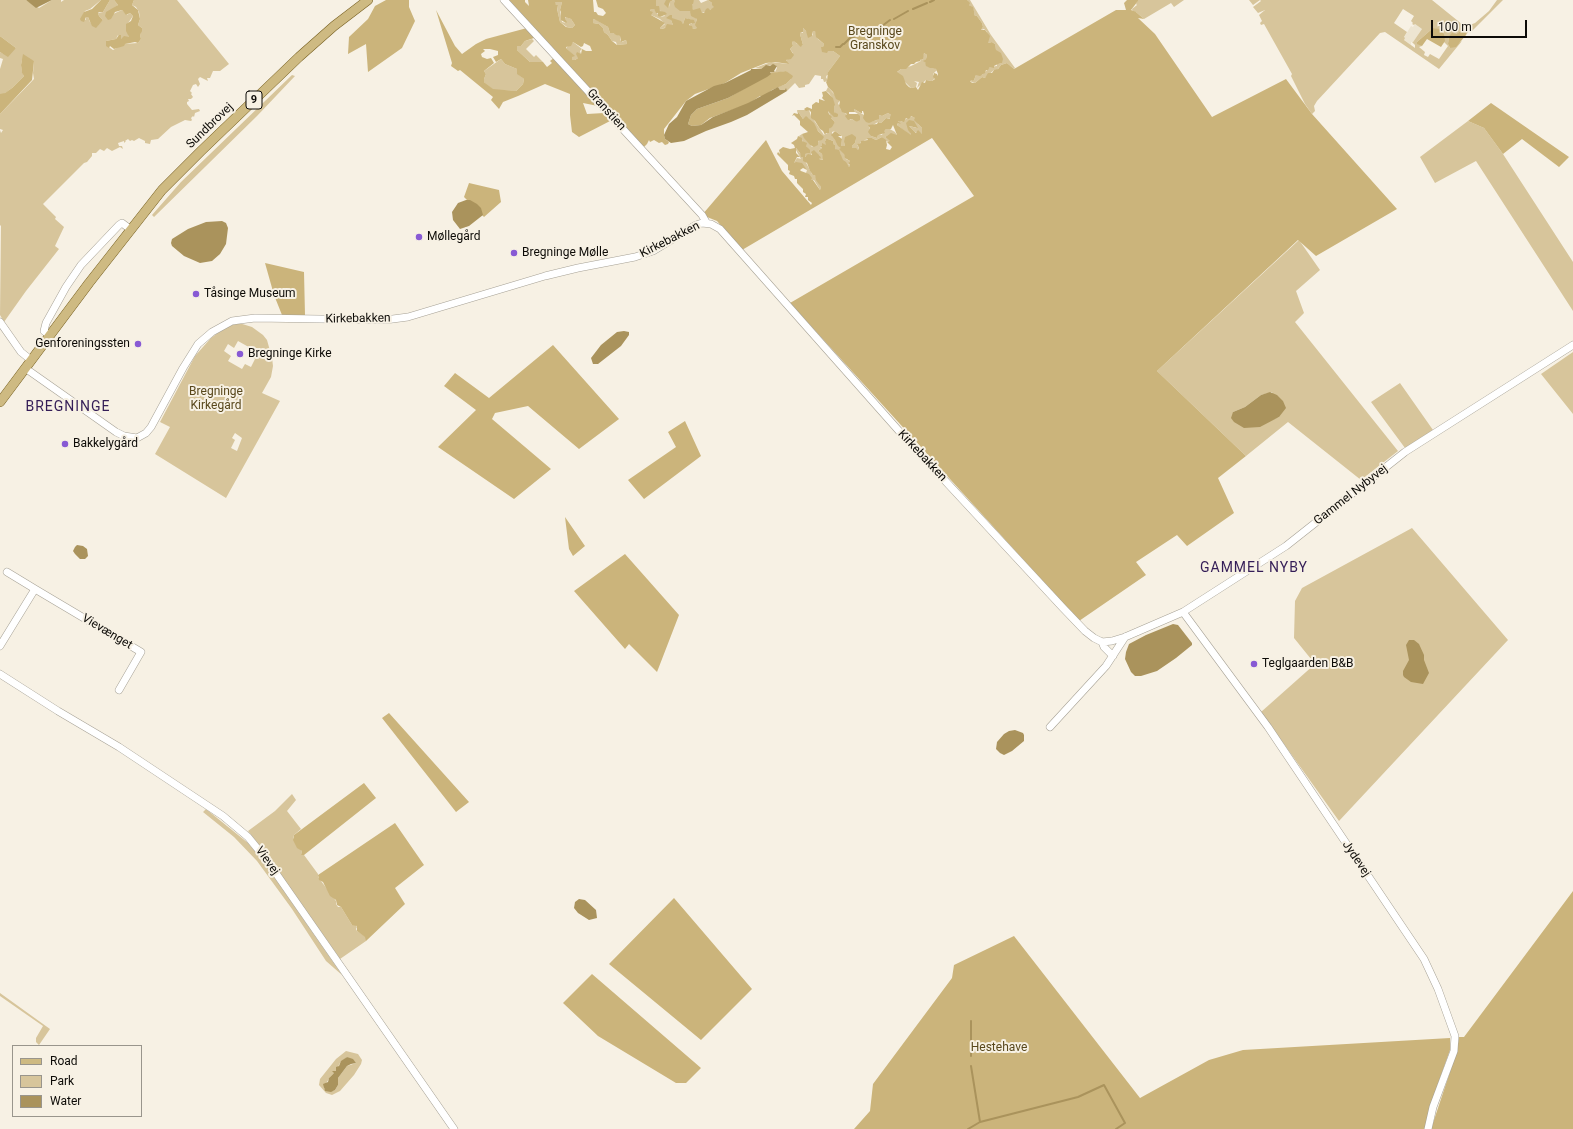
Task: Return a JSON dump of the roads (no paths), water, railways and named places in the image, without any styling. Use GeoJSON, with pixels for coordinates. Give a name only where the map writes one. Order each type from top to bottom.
{"type":"FeatureCollection","features":[{"type":"Feature","properties":{"kind":"main road","name":"Sundbrovej"},"geometry":{"type":"LineString","coordinates":[[0,402],[31,360],[47,333],[166,186],[215,136],[314,43],[368,0]]}},
{"type":"Feature","properties":{"kind":"street","name":"Granstien"},"geometry":{"type":"LineString","coordinates":[[504,0],[696,209],[706,222]]}},
{"type":"Feature","properties":{"kind":"street","name":"Kirkebakken"},"geometry":{"type":"LineString","coordinates":[[24,368],[120,434],[137,438],[146,434],[152,427],[183,368],[198,344],[204,337],[218,327],[232,320],[255,318],[385,320],[408,317],[545,276],[635,257],[653,250],[696,225],[706,222],[720,229],[899,431],[1085,631],[1102,642]]}},
{"type":"Feature","properties":{"kind":"street","name":"Sundbrovej"},"geometry":{"type":"LineString","coordinates":[[47,333],[46,323],[66,287],[82,265],[119,225],[122,223],[130,229]]}},
{"type":"Feature","properties":{"kind":"street"},"geometry":{"type":"LineString","coordinates":[[0,322],[21,352],[31,360]]}},
{"type":"Feature","properties":{"kind":"street","name":"Gammel Nybyvej"},"geometry":{"type":"LineString","coordinates":[[1102,642],[1125,637],[1183,612],[1286,546],[1405,452],[1573,345]]}},
{"type":"Feature","properties":{"kind":"street","name":"Vievænget"},"geometry":{"type":"LineString","coordinates":[[7,572],[141,652],[119,690]]}},
{"type":"Feature","properties":{"kind":"street"},"geometry":{"type":"LineString","coordinates":[[0,646],[35,589]]}},
{"type":"Feature","properties":{"kind":"street","name":"Jydevej"},"geometry":{"type":"LineString","coordinates":[[1183,612],[1277,740],[1424,959],[1438,989],[1455,1036],[1454,1051],[1433,1107],[1428,1129]]}},
{"type":"Feature","properties":{"kind":"street"},"geometry":{"type":"LineString","coordinates":[[1050,727],[1113,656],[1125,637]]}},
{"type":"Feature","properties":{"kind":"street"},"geometry":{"type":"LineString","coordinates":[[1102,642],[1104,647],[1113,656]]}},
{"type":"Feature","properties":{"kind":"street","name":"Vievej"},"geometry":{"type":"LineString","coordinates":[[0,674],[58,711],[119,747],[223,816],[248,837],[266,859],[454,1129]]}},
{"type":"Feature","properties":{"kind":"water"},"geometry":{"type":"Polygon","coordinates":[[[26,0],[52,0],[36,8],[26,0]]]}},
{"type":"Feature","properties":{"kind":"water"},"geometry":{"type":"Polygon","coordinates":[[[773,64],[777,66],[774,71],[775,72],[770,72],[771,74],[767,77],[728,98],[697,109],[691,115],[688,124],[692,126],[701,125],[713,117],[748,103],[778,87],[780,90],[785,90],[786,88],[787,91],[747,115],[684,141],[671,143],[665,139],[664,135],[669,124],[677,117],[686,101],[751,69],[761,69],[766,65],[770,66],[773,64]]]}},
{"type":"Feature","properties":{"kind":"water"},"geometry":{"type":"Polygon","coordinates":[[[470,200],[477,204],[481,208],[483,215],[469,226],[460,229],[453,220],[452,212],[458,203],[470,200]]]}},
{"type":"Feature","properties":{"kind":"water"},"geometry":{"type":"Polygon","coordinates":[[[222,221],[226,223],[228,228],[226,244],[220,254],[212,261],[200,263],[184,256],[172,246],[172,239],[188,229],[206,222],[222,221]]]}},
{"type":"Feature","properties":{"kind":"water"},"geometry":{"type":"Polygon","coordinates":[[[617,332],[629,332],[629,335],[621,346],[598,364],[593,364],[591,358],[601,345],[617,332]]]}},
{"type":"Feature","properties":{"kind":"water"},"geometry":{"type":"Polygon","coordinates":[[[1270,392],[1277,395],[1283,401],[1286,408],[1279,417],[1260,427],[1244,428],[1234,422],[1231,418],[1233,412],[1245,407],[1261,395],[1270,392]]]}},
{"type":"Feature","properties":{"kind":"water"},"geometry":{"type":"Polygon","coordinates":[[[77,545],[83,546],[87,549],[88,556],[85,559],[80,559],[73,551],[77,545]]]}},
{"type":"Feature","properties":{"kind":"water"},"geometry":{"type":"Polygon","coordinates":[[[1173,624],[1178,625],[1192,645],[1157,671],[1141,676],[1135,676],[1131,672],[1125,659],[1129,644],[1173,624]]]}},
{"type":"Feature","properties":{"kind":"water"},"geometry":{"type":"Polygon","coordinates":[[[1409,640],[1414,640],[1419,644],[1424,655],[1424,660],[1429,673],[1423,684],[1411,682],[1403,675],[1403,671],[1409,660],[1406,645],[1409,640]]]}},
{"type":"Feature","properties":{"kind":"water"},"geometry":{"type":"Polygon","coordinates":[[[1015,730],[1023,733],[1024,741],[1012,751],[1004,755],[1000,753],[996,749],[997,742],[1004,734],[1015,730]]]}},
{"type":"Feature","properties":{"kind":"water"},"geometry":{"type":"Polygon","coordinates":[[[579,899],[585,900],[596,910],[597,918],[589,920],[578,913],[574,908],[575,902],[579,899]]]}},
{"type":"Feature","properties":{"kind":"water"},"geometry":{"type":"Polygon","coordinates":[[[347,1057],[353,1059],[356,1063],[347,1066],[338,1078],[338,1085],[335,1090],[331,1092],[325,1091],[323,1084],[328,1082],[329,1078],[334,1073],[332,1071],[336,1071],[336,1067],[339,1066],[341,1061],[347,1057]]]}},
{"type":"Feature","properties":{"kind":"waterway"},"geometry":{"type":"LineString","coordinates":[[930,2],[934,0]]}},
{"type":"Feature","properties":{"kind":"waterway"},"geometry":{"type":"LineString","coordinates":[[913,9],[927,3]]}},
{"type":"Feature","properties":{"kind":"waterway"},"geometry":{"type":"LineString","coordinates":[[894,19],[908,11]]}},
{"type":"Feature","properties":{"kind":"waterway"},"geometry":{"type":"LineString","coordinates":[[878,29],[890,20]]}},
{"type":"Feature","properties":{"kind":"waterway"},"geometry":{"type":"LineString","coordinates":[[844,44],[850,38],[875,30]]}},
{"type":"Feature","properties":{"kind":"waterway"},"geometry":{"type":"LineString","coordinates":[[836,47],[840,47],[843,44]]}},
{"type":"Feature","properties":{"kind":"waterway"},"geometry":{"type":"LineString","coordinates":[[971,1021],[971,1056]]}},
{"type":"Feature","properties":{"kind":"waterway"},"geometry":{"type":"LineString","coordinates":[[971,1066],[980,1122],[1078,1097],[1104,1085],[1125,1123],[1116,1129]]}},
{"type":"Feature","properties":{"kind":"waterway"},"geometry":{"type":"LineString","coordinates":[[968,1129],[980,1122]]}},
{"type":"Feature","properties":{"kind":"place","name":"Møllegård"},"geometry":{"type":"Point","coordinates":[419,237]}},
{"type":"Feature","properties":{"kind":"place","name":"Bregninge Mølle"},"geometry":{"type":"Point","coordinates":[514,253]}},
{"type":"Feature","properties":{"kind":"place","name":"Tåsinge Museum"},"geometry":{"type":"Point","coordinates":[196,294]}},
{"type":"Feature","properties":{"kind":"place","name":"Genforeningssten"},"geometry":{"type":"Point","coordinates":[138,344]}},
{"type":"Feature","properties":{"kind":"place","name":"Bregninge Kirke"},"geometry":{"type":"Point","coordinates":[240,354]}},
{"type":"Feature","properties":{"kind":"place","name":"Bakkelygård"},"geometry":{"type":"Point","coordinates":[65,444]}},
{"type":"Feature","properties":{"kind":"place","name":"Teglgaarden B&B"},"geometry":{"type":"Point","coordinates":[1254,664]}},
{"type":"Feature","properties":{"kind":"district","name":"BREGNINGE"},"geometry":{"type":"Point","coordinates":[68,407]}},
{"type":"Feature","properties":{"kind":"district","name":"GAMMEL NYBY"},"geometry":{"type":"Point","coordinates":[1254,568]}},
{"type":"Feature","properties":{"kind":"park label","name":"Bregninge Granskov"},"geometry":{"type":"Point","coordinates":[875,39]}},
{"type":"Feature","properties":{"kind":"park label","name":"Bregninge Kirkegård"},"geometry":{"type":"Point","coordinates":[216,399]}},
{"type":"Feature","properties":{"kind":"park label","name":"Hestehave"},"geometry":{"type":"Point","coordinates":[999,1048]}}]}
